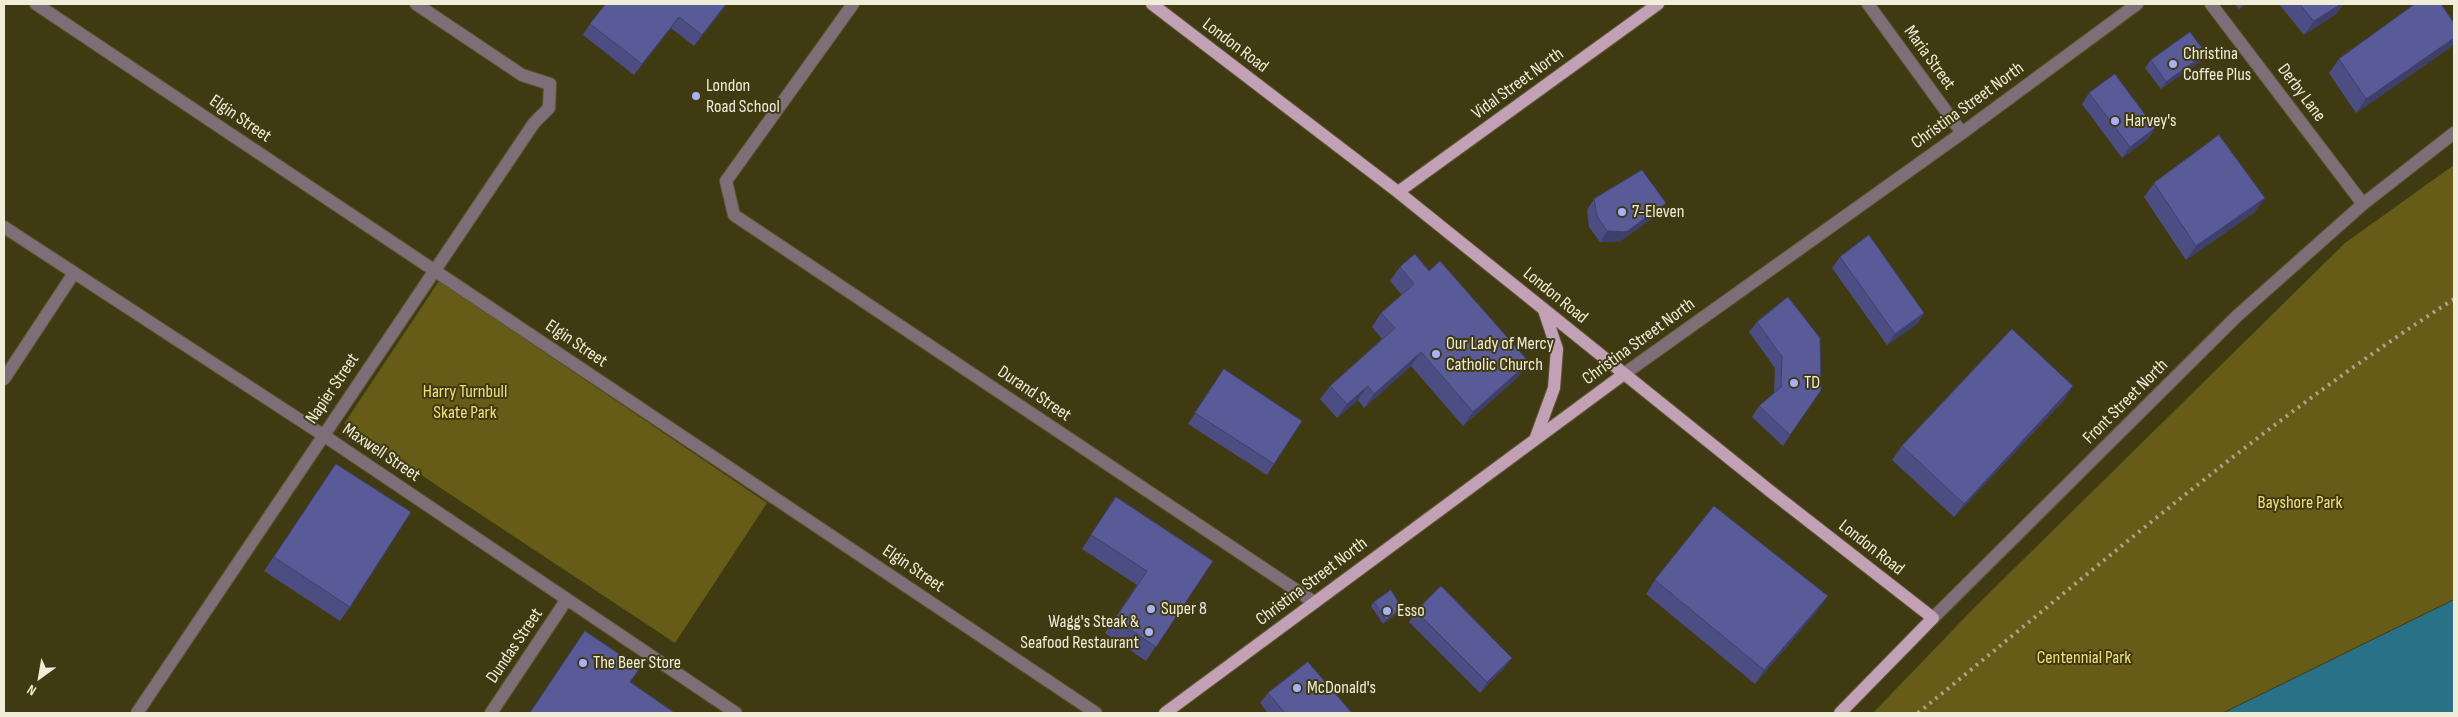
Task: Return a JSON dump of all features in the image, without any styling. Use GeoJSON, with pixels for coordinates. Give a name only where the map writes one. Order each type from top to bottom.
{"type":"FeatureCollection","features":[{"type":"Feature","properties":{"kind":"main road","name":"London Road"},"geometry":{"type":"LineString","coordinates":[[1152,4],[1398,192],[1624,374],[1933,618]]}},
{"type":"Feature","properties":{"kind":"main road","name":"Vidal Street North"},"geometry":{"type":"LineString","coordinates":[[1398,192],[1658,4]]}},
{"type":"Feature","properties":{"kind":"main road"},"geometry":{"type":"LineString","coordinates":[[1536,437],[1554,388],[1558,349],[1544,309]]}},
{"type":"Feature","properties":{"kind":"main road","name":"Christina Street North"},"geometry":{"type":"LineString","coordinates":[[1165,713],[1536,437],[1624,374]]}},
{"type":"Feature","properties":{"kind":"main road","name":"Front Street North"},"geometry":{"type":"LineString","coordinates":[[1840,713],[1933,618]]}},
{"type":"Feature","properties":{"kind":"street","name":"Elgin Street"},"geometry":{"type":"LineString","coordinates":[[36,4],[1096,713]]}},
{"type":"Feature","properties":{"kind":"street","name":"Napier Street"},"geometry":{"type":"LineString","coordinates":[[136,713],[534,123],[549,108],[550,84],[522,75],[416,4]]}},
{"type":"Feature","properties":{"kind":"street","name":"Durand Street"},"geometry":{"type":"LineString","coordinates":[[853,4],[726,181],[734,214],[1314,602]]}},
{"type":"Feature","properties":{"kind":"street","name":"Maria Street"},"geometry":{"type":"LineString","coordinates":[[1868,4],[1962,133]]}},
{"type":"Feature","properties":{"kind":"street","name":"Christina Street North"},"geometry":{"type":"LineString","coordinates":[[1624,374],[1962,133],[2137,4]]}},
{"type":"Feature","properties":{"kind":"street","name":"Derby Lane"},"geometry":{"type":"LineString","coordinates":[[2211,4],[2363,204]]}},
{"type":"Feature","properties":{"kind":"street","name":"Front Street North"},"geometry":{"type":"LineString","coordinates":[[1933,618],[2237,316],[2363,204],[2454,133]]}},
{"type":"Feature","properties":{"kind":"street","name":"Maxwell Street"},"geometry":{"type":"LineString","coordinates":[[4,227],[323,435],[736,713]]}},
{"type":"Feature","properties":{"kind":"street"},"geometry":{"type":"LineString","coordinates":[[4,379],[74,273]]}},
{"type":"Feature","properties":{"kind":"street","name":"Dundas Street"},"geometry":{"type":"LineString","coordinates":[[491,713],[567,599]]}},
{"type":"Feature","properties":{"kind":"green space","name":"Bayshore Park"},"geometry":{"type":"Polygon","coordinates":[[[2454,165],[2454,599],[2222,713],[1873,713],[1973,609],[2345,243],[2454,165]]]}},
{"type":"Feature","properties":{"kind":"green space","name":"Harry Turnbull Skate Park"},"geometry":{"type":"Polygon","coordinates":[[[439,281],[767,503],[675,643],[344,424],[439,281]]]}},
{"type":"Feature","properties":{"kind":"water"},"geometry":{"type":"Polygon","coordinates":[[[2454,600],[2454,713],[2224,713],[2454,600]]]}},
{"type":"Feature","properties":{"kind":"building","name":"London Road School"},"geometry":{"type":"Polygon","coordinates":[[[606,4],[726,4],[702,35],[679,17],[642,64],[590,24],[606,4]]]}},
{"type":"Feature","properties":{"kind":"building"},"geometry":{"type":"Polygon","coordinates":[[[2300,4],[2341,4],[2314,21],[2300,4]]]}},
{"type":"Feature","properties":{"kind":"building"},"geometry":{"type":"Polygon","coordinates":[[[2415,4],[2441,4],[2454,23],[2454,38],[2366,99],[2339,59],[2415,4]]]}},
{"type":"Feature","properties":{"kind":"building","name":"Christina Coffee Plus"},"geometry":{"type":"Polygon","coordinates":[[[2190,32],[2206,53],[2166,82],[2151,60],[2190,32]]]}},
{"type":"Feature","properties":{"kind":"building"},"geometry":{"type":"Polygon","coordinates":[[[2115,74],[2155,128],[2130,147],[2089,93],[2115,74]]]}},
{"type":"Feature","properties":{"kind":"building"},"geometry":{"type":"Polygon","coordinates":[[[2219,135],[2265,198],[2196,246],[2154,183],[2219,135]]]}},
{"type":"Feature","properties":{"kind":"building","name":"7-Eleven"},"geometry":{"type":"Polygon","coordinates":[[[1642,170],[1666,203],[1626,232],[1607,231],[1597,216],[1594,199],[1642,170]]]}},
{"type":"Feature","properties":{"kind":"building"},"geometry":{"type":"Polygon","coordinates":[[[1869,235],[1924,313],[1895,334],[1840,257],[1869,235]]]}},
{"type":"Feature","properties":{"kind":"building","name":"Our Lady of Mercy Catholic Church"},"geometry":{"type":"Polygon","coordinates":[[[1415,254],[1429,271],[1440,261],[1529,362],[1473,412],[1421,352],[1374,394],[1368,386],[1347,404],[1330,386],[1395,328],[1381,313],[1414,284],[1400,267],[1415,254]]]}},
{"type":"Feature","properties":{"kind":"building","name":"TD"},"geometry":{"type":"Polygon","coordinates":[[[1788,297],[1820,338],[1821,390],[1790,435],[1759,406],[1781,387],[1782,357],[1757,322],[1788,297]]]}},
{"type":"Feature","properties":{"kind":"building"},"geometry":{"type":"Polygon","coordinates":[[[2012,329],[2073,386],[1964,504],[1902,446],[2012,329]]]}},
{"type":"Feature","properties":{"kind":"building"},"geometry":{"type":"Polygon","coordinates":[[[1224,369],[1302,421],[1274,464],[1195,413],[1224,369]]]}},
{"type":"Feature","properties":{"kind":"building"},"geometry":{"type":"Polygon","coordinates":[[[336,464],[411,512],[350,607],[274,557],[336,464]]]}},
{"type":"Feature","properties":{"kind":"building","name":"Super 8"},"geometry":{"type":"Polygon","coordinates":[[[1116,497],[1213,561],[1156,647],[1115,619],[1147,571],[1091,535],[1116,497]]]}},
{"type":"Feature","properties":{"kind":"building"},"geometry":{"type":"Polygon","coordinates":[[[1714,506],[1828,596],[1764,670],[1655,580],[1714,506]]]}},
{"type":"Feature","properties":{"kind":"building"},"geometry":{"type":"Polygon","coordinates":[[[1441,586],[1512,658],[1487,682],[1416,611],[1441,586]]]}},
{"type":"Feature","properties":{"kind":"building"},"geometry":{"type":"Polygon","coordinates":[[[1391,590],[1402,608],[1386,620],[1374,602],[1391,590]]]}},
{"type":"Feature","properties":{"kind":"building","name":"The Beer Store"},"geometry":{"type":"Polygon","coordinates":[[[585,631],[640,668],[630,682],[675,713],[530,713],[585,631]]]}},
{"type":"Feature","properties":{"kind":"building","name":"McDonald's"},"geometry":{"type":"Polygon","coordinates":[[[1308,662],[1352,713],[1285,713],[1268,693],[1308,662]]]}},
{"type":"Feature","properties":{"kind":"railway"},"geometry":{"type":"LineString","coordinates":[[1918,713],[2180,498],[2247,446],[2315,395],[2454,299]]}},
{"type":"Feature","properties":{"kind":"place","name":"Christina Coffee Plus"},"geometry":{"type":"Point","coordinates":[2173,64]}},
{"type":"Feature","properties":{"kind":"place","name":"London Road School"},"geometry":{"type":"Point","coordinates":[696,96]}},
{"type":"Feature","properties":{"kind":"place","name":"Harvey's"},"geometry":{"type":"Point","coordinates":[2115,121]}},
{"type":"Feature","properties":{"kind":"place","name":"7-Eleven"},"geometry":{"type":"Point","coordinates":[1622,212]}},
{"type":"Feature","properties":{"kind":"place","name":"Our Lady of Mercy Catholic Church"},"geometry":{"type":"Point","coordinates":[1436,354]}},
{"type":"Feature","properties":{"kind":"place","name":"TD"},"geometry":{"type":"Point","coordinates":[1794,383]}},
{"type":"Feature","properties":{"kind":"place","name":"Super 8"},"geometry":{"type":"Point","coordinates":[1151,609]}},
{"type":"Feature","properties":{"kind":"place","name":"Esso"},"geometry":{"type":"Point","coordinates":[1387,611]}},
{"type":"Feature","properties":{"kind":"place","name":"Wagg's Steak & Seafood Restaurant"},"geometry":{"type":"Point","coordinates":[1149,632]}},
{"type":"Feature","properties":{"kind":"place","name":"The Beer Store"},"geometry":{"type":"Point","coordinates":[583,663]}},
{"type":"Feature","properties":{"kind":"place","name":"McDonald's"},"geometry":{"type":"Point","coordinates":[1297,688]}},
{"type":"Feature","properties":{"kind":"park label","name":"Centennial Park"},"geometry":{"type":"Point","coordinates":[2084,658]}}]}
